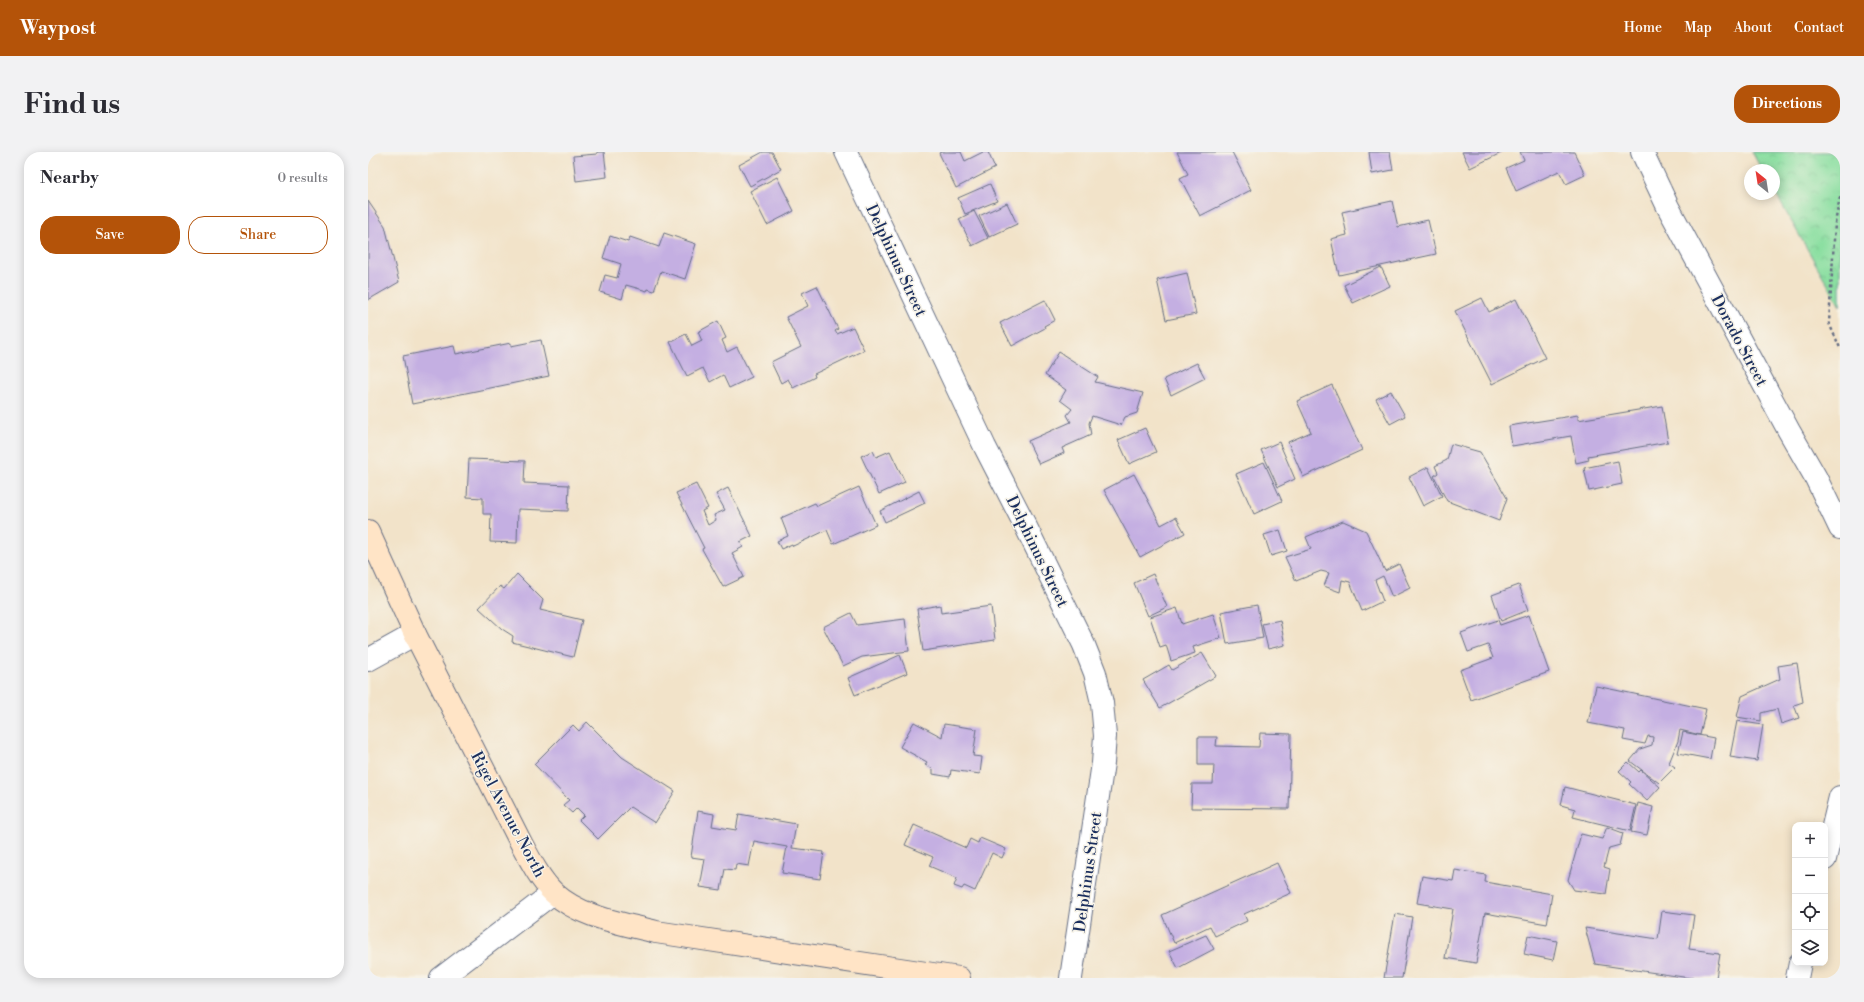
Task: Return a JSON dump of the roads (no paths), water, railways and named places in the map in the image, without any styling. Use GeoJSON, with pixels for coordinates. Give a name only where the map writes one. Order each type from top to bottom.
{"type":"FeatureCollection","features":[{"type":"Feature","properties":{"kind":"main road","name":"Rigel Avenue North"},"geometry":{"type":"LineString","coordinates":[[368,532],[415,634],[519,839],[553,893],[578,910],[608,920],[656,932],[958,978]]}},
{"type":"Feature","properties":{"kind":"street","name":"Delphinus Street"},"geometry":{"type":"LineString","coordinates":[[846,152],[985,447],[1084,645],[1094,673],[1102,703],[1105,736],[1071,978]]}},
{"type":"Feature","properties":{"kind":"street","name":"Dorado Street"},"geometry":{"type":"LineString","coordinates":[[1642,152],[1668,207],[1789,432],[1816,478],[1840,528]]}},
{"type":"Feature","properties":{"kind":"street"},"geometry":{"type":"LineString","coordinates":[[368,660],[415,634]]}},
{"type":"Feature","properties":{"kind":"street"},"geometry":{"type":"LineString","coordinates":[[1825,858],[1840,797]]}},
{"type":"Feature","properties":{"kind":"street"},"geometry":{"type":"LineString","coordinates":[[440,978],[553,893]]}},
{"type":"Feature","properties":{"kind":"street"},"geometry":{"type":"LineString","coordinates":[[1796,978],[1799,966]]}}]}
